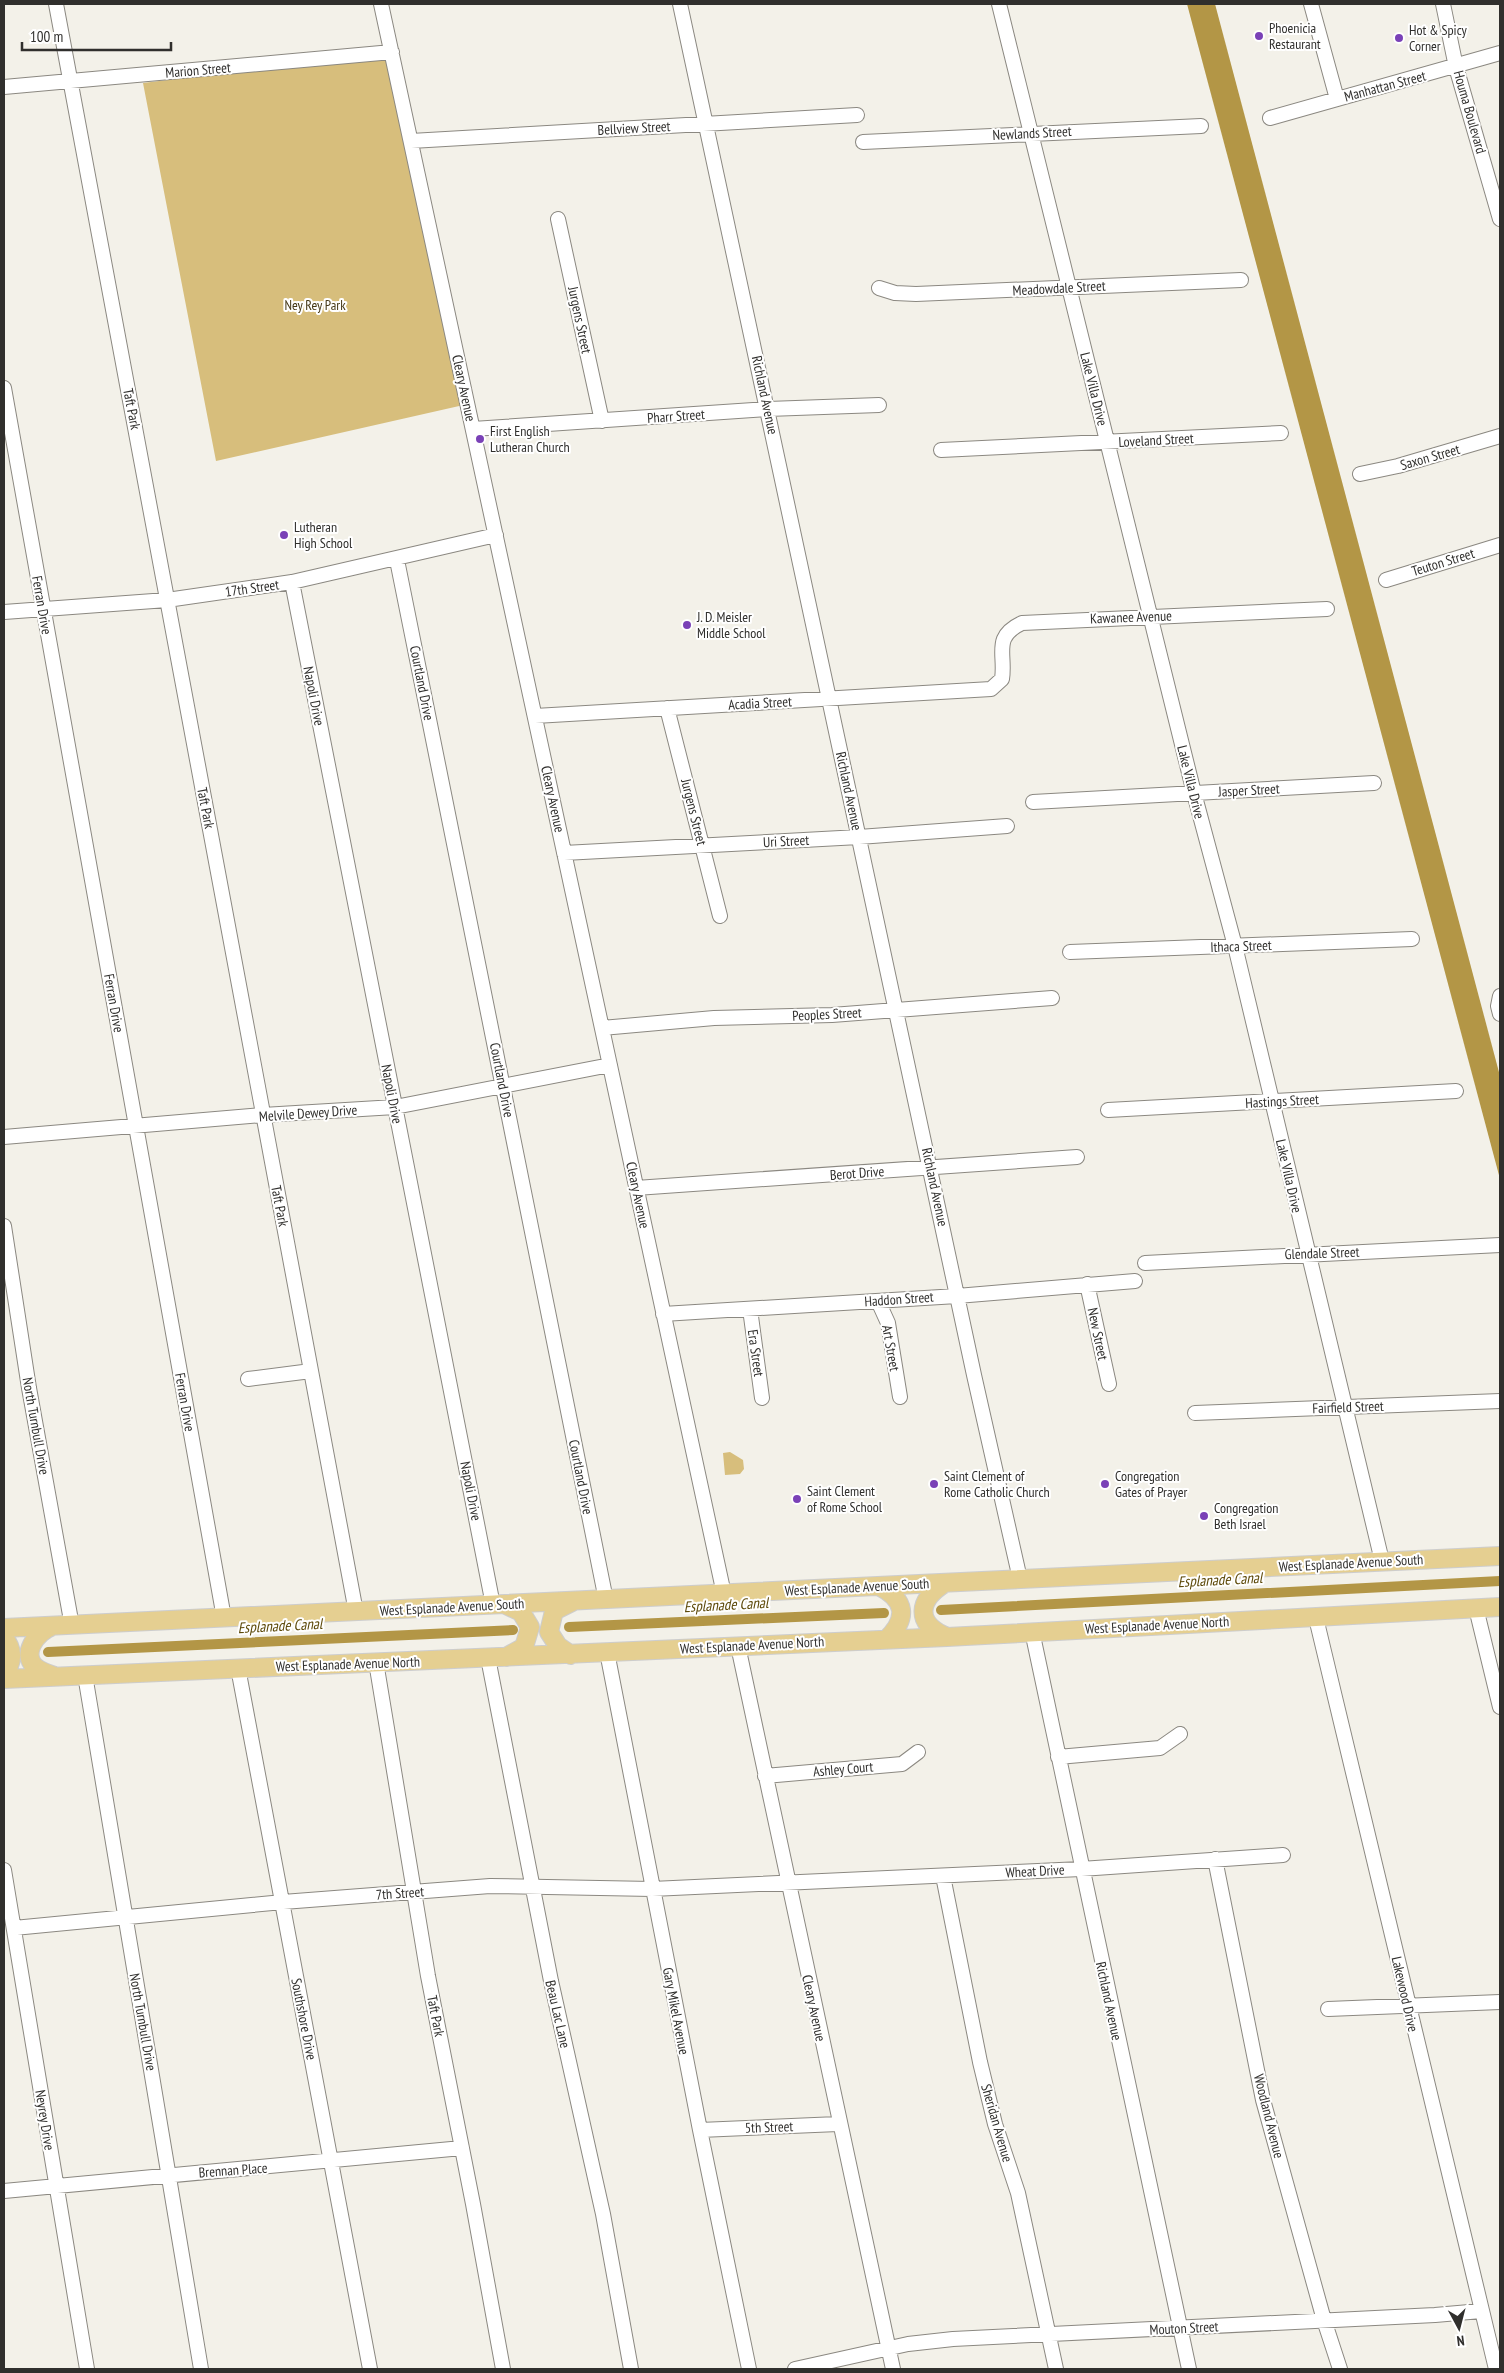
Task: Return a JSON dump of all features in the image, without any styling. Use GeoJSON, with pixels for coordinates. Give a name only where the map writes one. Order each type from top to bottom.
{"type":"FeatureCollection","features":[{"type":"Feature","properties":{"kind":"main road","name":"West Esplanade Avenue South"},"geometry":{"type":"LineString","coordinates":[[4,1628],[1500,1556]]}},
{"type":"Feature","properties":{"kind":"main road"},"geometry":{"type":"LineString","coordinates":[[946,1583],[930,1594],[923,1607],[924,1618],[928,1625],[935,1632],[947,1637]]}},
{"type":"Feature","properties":{"kind":"main road"},"geometry":{"type":"LineString","coordinates":[[879,1586],[889,1591],[898,1600],[902,1612],[897,1629],[887,1639]]}},
{"type":"Feature","properties":{"kind":"main road"},"geometry":{"type":"LineString","coordinates":[[571,1655],[558,1646],[549,1632],[554,1611],[572,1602]]}},
{"type":"Feature","properties":{"kind":"main road"},"geometry":{"type":"LineString","coordinates":[[497,1658],[524,1647],[530,1627],[521,1612],[499,1605]]}},
{"type":"Feature","properties":{"kind":"main road","name":"West Esplanade Avenue North"},"geometry":{"type":"LineString","coordinates":[[4,1679],[947,1637],[1500,1607]]}},
{"type":"Feature","properties":{"kind":"main road"},"geometry":{"type":"LineString","coordinates":[[53,1626],[43,1629],[36,1637],[31,1644],[30,1656],[39,1670],[54,1676]]}},
{"type":"Feature","properties":{"kind":"main road"},"geometry":{"type":"LineString","coordinates":[[4,1638],[10,1645],[12,1654],[11,1663],[4,1672]]}},
{"type":"Feature","properties":{"kind":"street","name":"Taft Park"},"geometry":{"type":"LineString","coordinates":[[56,4],[356,1612]]}},
{"type":"Feature","properties":{"kind":"street","name":"Cleary Avenue"},"geometry":{"type":"LineString","coordinates":[[381,4],[724,1594]]}},
{"type":"Feature","properties":{"kind":"street","name":"Richland Avenue"},"geometry":{"type":"LineString","coordinates":[[680,4],[1020,1579]]}},
{"type":"Feature","properties":{"kind":"street","name":"Lake Villa Drive"},"geometry":{"type":"LineString","coordinates":[[999,4],[1194,793],[1235,946],[1307,1253],[1347,1407],[1382,1561]]}},
{"type":"Feature","properties":{"kind":"street"},"geometry":{"type":"LineString","coordinates":[[1311,4],[1337,99]]}},
{"type":"Feature","properties":{"kind":"street","name":"Houma Boulevard"},"geometry":{"type":"LineString","coordinates":[[1443,4],[1456,67],[1500,219]]}},
{"type":"Feature","properties":{"kind":"street","name":"Marion Street"},"geometry":{"type":"LineString","coordinates":[[4,87],[392,52]]}},
{"type":"Feature","properties":{"kind":"street","name":"Manhattan Street"},"geometry":{"type":"LineString","coordinates":[[1270,118],[1456,67],[1500,53]]}},
{"type":"Feature","properties":{"kind":"street","name":"Bellview Street"},"geometry":{"type":"LineString","coordinates":[[411,141],[857,116]]}},
{"type":"Feature","properties":{"kind":"street","name":"Newlands Street"},"geometry":{"type":"LineString","coordinates":[[863,142],[1200,126]]}},
{"type":"Feature","properties":{"kind":"street","name":"Jurgens Street"},"geometry":{"type":"LineString","coordinates":[[558,219],[602,421]]}},
{"type":"Feature","properties":{"kind":"street","name":"Meadowdale Street"},"geometry":{"type":"LineString","coordinates":[[879,288],[895,293],[916,294],[1241,280]]}},
{"type":"Feature","properties":{"kind":"street","name":"Ferran Drive"},"geometry":{"type":"LineString","coordinates":[[4,388],[224,1618]]}},
{"type":"Feature","properties":{"kind":"street","name":"Pharr Street"},"geometry":{"type":"LineString","coordinates":[[473,429],[768,409],[879,405]]}},
{"type":"Feature","properties":{"kind":"street","name":"Loveland Street"},"geometry":{"type":"LineString","coordinates":[[940,450],[1281,433]]}},
{"type":"Feature","properties":{"kind":"street","name":"Saxon Street"},"geometry":{"type":"LineString","coordinates":[[1360,474],[1398,466],[1500,436]]}},
{"type":"Feature","properties":{"kind":"street","name":"17th Street"},"geometry":{"type":"LineString","coordinates":[[4,612],[167,600],[292,582],[397,560],[496,535]]}},
{"type":"Feature","properties":{"kind":"street","name":"Teuton Street"},"geometry":{"type":"LineString","coordinates":[[1386,580],[1500,545]]}},
{"type":"Feature","properties":{"kind":"street","name":"Courtland Drive"},"geometry":{"type":"LineString","coordinates":[[397,560],[606,1600]]}},
{"type":"Feature","properties":{"kind":"street","name":"Napoli Drive"},"geometry":{"type":"LineString","coordinates":[[292,582],[395,1108],[499,1605]]}},
{"type":"Feature","properties":{"kind":"street","name":"Kawanee Avenue"},"geometry":{"type":"LineString","coordinates":[[985,689],[991,689],[1002,679],[1001,646],[1012,628],[1022,623],[1327,609]]}},
{"type":"Feature","properties":{"kind":"street","name":"Acadia Street"},"geometry":{"type":"LineString","coordinates":[[535,716],[985,689]]}},
{"type":"Feature","properties":{"kind":"street","name":"Jurgens Street"},"geometry":{"type":"LineString","coordinates":[[667,708],[720,916]]}},
{"type":"Feature","properties":{"kind":"street","name":"Jasper Street"},"geometry":{"type":"LineString","coordinates":[[1033,802],[1374,783]]}},
{"type":"Feature","properties":{"kind":"street","name":"Uri Street"},"geometry":{"type":"LineString","coordinates":[[564,853],[859,837],[1007,826]]}},
{"type":"Feature","properties":{"kind":"street","name":"Ithaca Street"},"geometry":{"type":"LineString","coordinates":[[1070,952],[1412,939]]}},
{"type":"Feature","properties":{"kind":"street","name":"Peoples Street"},"geometry":{"type":"LineString","coordinates":[[602,1028],[714,1018],[832,1015],[1052,998]]}},
{"type":"Feature","properties":{"kind":"street","name":"Melvile Dewey Drive"},"geometry":{"type":"LineString","coordinates":[[4,1137],[263,1115],[395,1108],[504,1088],[610,1065]]}},
{"type":"Feature","properties":{"kind":"street","name":"Hastings Street"},"geometry":{"type":"LineString","coordinates":[[1108,1110],[1456,1091]]}},
{"type":"Feature","properties":{"kind":"street","name":"Berot Drive"},"geometry":{"type":"LineString","coordinates":[[636,1188],[1077,1157]]}},
{"type":"Feature","properties":{"kind":"street","name":"North Turnbull Drive"},"geometry":{"type":"LineString","coordinates":[[4,1226],[29,1388],[72,1626]]}},
{"type":"Feature","properties":{"kind":"street","name":"Glendale Street"},"geometry":{"type":"LineString","coordinates":[[1145,1263],[1500,1244]]}},
{"type":"Feature","properties":{"kind":"street","name":"Haddon Street"},"geometry":{"type":"LineString","coordinates":[[664,1314],[958,1296],[1135,1280]]}},
{"type":"Feature","properties":{"kind":"street","name":"New Street"},"geometry":{"type":"LineString","coordinates":[[1087,1284],[1109,1384]]}},
{"type":"Feature","properties":{"kind":"street","name":"Art Street"},"geometry":{"type":"LineString","coordinates":[[878,1300],[888,1323],[900,1397]]}},
{"type":"Feature","properties":{"kind":"street","name":"Era Street"},"geometry":{"type":"LineString","coordinates":[[750,1309],[762,1398]]}},
{"type":"Feature","properties":{"kind":"street"},"geometry":{"type":"LineString","coordinates":[[248,1379],[311,1371]]}},
{"type":"Feature","properties":{"kind":"street","name":"Fairfield Street"},"geometry":{"type":"LineString","coordinates":[[1195,1413],[1500,1401]]}},
{"type":"Feature","properties":{"kind":"street"},"geometry":{"type":"LineString","coordinates":[[1476,1608],[1500,1707]]}},
{"type":"Feature","properties":{"kind":"street","name":"Lakewood Drive"},"geometry":{"type":"LineString","coordinates":[[1316,1618],[1496,2369]]}},
{"type":"Feature","properties":{"kind":"street","name":"Richland Avenue"},"geometry":{"type":"LineString","coordinates":[[1032,1632],[1080,1869],[1189,2369]]}},
{"type":"Feature","properties":{"kind":"street","name":"Cleary Avenue"},"geometry":{"type":"LineString","coordinates":[[738,1646],[838,2124],[892,2369]]}},
{"type":"Feature","properties":{"kind":"street","name":"Gary Mikel Avenue"},"geometry":{"type":"LineString","coordinates":[[607,1652],[652,1889],[749,2369]]}},
{"type":"Feature","properties":{"kind":"street","name":"Beau Lac Lane"},"geometry":{"type":"LineString","coordinates":[[497,1658],[533,1887],[550,1981],[603,2214],[631,2369]]}},
{"type":"Feature","properties":{"kind":"street","name":"Taft Park"},"geometry":{"type":"LineString","coordinates":[[376,1662],[428,1976],[503,2369]]}},
{"type":"Feature","properties":{"kind":"street","name":"Southshore Drive"},"geometry":{"type":"LineString","coordinates":[[238,1668],[370,2369]]}},
{"type":"Feature","properties":{"kind":"street","name":"North Turnbull Drive"},"geometry":{"type":"LineString","coordinates":[[85,1674],[201,2369]]}},
{"type":"Feature","properties":{"kind":"street"},"geometry":{"type":"LineString","coordinates":[[1058,1757],[1160,1748],[1180,1734]]}},
{"type":"Feature","properties":{"kind":"street","name":"Ashley Court"},"geometry":{"type":"LineString","coordinates":[[765,1776],[902,1764],[918,1752]]}},
{"type":"Feature","properties":{"kind":"street","name":"Wheat Drive"},"geometry":{"type":"LineString","coordinates":[[787,1882],[1080,1869],[1283,1855]]}},
{"type":"Feature","properties":{"kind":"street","name":"Woodland Avenue"},"geometry":{"type":"LineString","coordinates":[[1215,1859],[1263,2100],[1324,2320],[1340,2369]]}},
{"type":"Feature","properties":{"kind":"street","name":"Neyrey Drive"},"geometry":{"type":"LineString","coordinates":[[4,1870],[87,2369]]}},
{"type":"Feature","properties":{"kind":"street","name":"Sheridan Avenue"},"geometry":{"type":"LineString","coordinates":[[943,1876],[980,2062],[995,2124],[1018,2193],[1056,2369]]}},
{"type":"Feature","properties":{"kind":"street","name":"7th Street"},"geometry":{"type":"LineString","coordinates":[[14,1928],[283,1902],[490,1886],[652,1889],[787,1882]]}},
{"type":"Feature","properties":{"kind":"street"},"geometry":{"type":"LineString","coordinates":[[1328,2009],[1500,2002]]}},
{"type":"Feature","properties":{"kind":"street","name":"5th Street"},"geometry":{"type":"LineString","coordinates":[[700,2130],[838,2124]]}},
{"type":"Feature","properties":{"kind":"street","name":"Brennan Place"},"geometry":{"type":"LineString","coordinates":[[4,2191],[331,2162],[462,2148]]}},
{"type":"Feature","properties":{"kind":"street","name":"Mouton Street"},"geometry":{"type":"LineString","coordinates":[[795,2369],[888,2349],[953,2339],[1049,2336],[1324,2320],[1435,2316],[1481,2311]]}},
{"type":"Feature","properties":{"kind":"green space","name":"Ney Rey Park"},"geometry":{"type":"Polygon","coordinates":[[[392,52],[468,404],[216,461],[143,83],[392,52]]]}},
{"type":"Feature","properties":{"kind":"green space"},"geometry":{"type":"Polygon","coordinates":[[[730,1452],[743,1460],[744,1469],[740,1474],[725,1475],[723,1453],[730,1452]]]}},
{"type":"Feature","properties":{"kind":"shaded area"},"geometry":{"type":"Polygon","coordinates":[[[1187,4],[1215,4],[1500,1076],[1500,1179],[1187,4]]]}},
{"type":"Feature","properties":{"kind":"waterway","name":"Esplanade Canal"},"geometry":{"type":"LineString","coordinates":[[941,1610],[1500,1581]]}},
{"type":"Feature","properties":{"kind":"waterway","name":"Esplanade Canal"},"geometry":{"type":"LineString","coordinates":[[569,1627],[884,1613]]}},
{"type":"Feature","properties":{"kind":"waterway","name":"Esplanade Canal"},"geometry":{"type":"LineString","coordinates":[[48,1652],[513,1630]]}},
{"type":"Feature","properties":{"kind":"place","name":"Phoenicia Restaurant"},"geometry":{"type":"Point","coordinates":[1259,36]}},
{"type":"Feature","properties":{"kind":"place","name":"Hot & Spicy Corner"},"geometry":{"type":"Point","coordinates":[1399,38]}},
{"type":"Feature","properties":{"kind":"place","name":"First English Lutheran Church"},"geometry":{"type":"Point","coordinates":[480,439]}},
{"type":"Feature","properties":{"kind":"place","name":"Lutheran High School"},"geometry":{"type":"Point","coordinates":[284,535]}},
{"type":"Feature","properties":{"kind":"place","name":"J. D. Meisler Middle School"},"geometry":{"type":"Point","coordinates":[687,625]}},
{"type":"Feature","properties":{"kind":"place","name":"Saint Clement of Rome Catholic Church"},"geometry":{"type":"Point","coordinates":[934,1484]}},
{"type":"Feature","properties":{"kind":"place","name":"Congregation Gates of Prayer"},"geometry":{"type":"Point","coordinates":[1105,1484]}},
{"type":"Feature","properties":{"kind":"place","name":"Saint Clement of Rome School"},"geometry":{"type":"Point","coordinates":[797,1499]}},
{"type":"Feature","properties":{"kind":"place","name":"Congregation Beth Israel"},"geometry":{"type":"Point","coordinates":[1204,1516]}}]}
